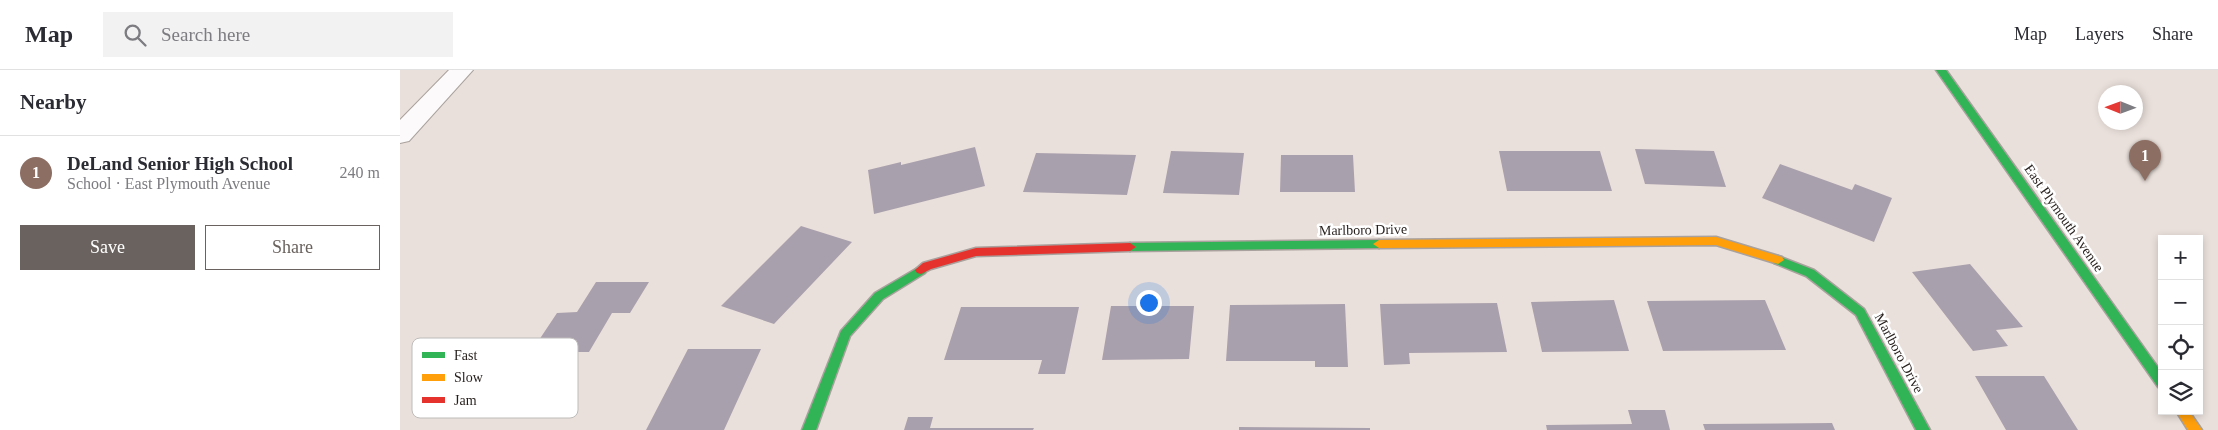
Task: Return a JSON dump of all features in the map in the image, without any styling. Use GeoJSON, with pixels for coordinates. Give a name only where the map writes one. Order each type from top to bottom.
{"type":"FeatureCollection","features":[{"type":"Feature","properties":{"kind":"street"},"geometry":{"type":"LineString","coordinates":[[400,135],[462,70]]}},
{"type":"Feature","properties":{"kind":"street","name":"East Plymouth Avenue"},"geometry":{"type":"LineString","coordinates":[[1941,70],[2158,376]]}},
{"type":"Feature","properties":{"kind":"street","name":"Marlboro Drive"},"geometry":{"type":"LineString","coordinates":[[808,430],[845,334],[879,296],[927,266],[976,252],[1124,248],[1716,242],[1768,255],[1810,273],[1860,312],[1923,430]]}},
{"type":"Feature","properties":{"kind":"street"},"geometry":{"type":"LineString","coordinates":[[2185,415],[2195,430]]}},
{"type":"Feature","properties":{"kind":"building"},"geometry":{"type":"Polygon","coordinates":[[[975,147],[985,186],[874,214],[868,170],[901,162],[901,165],[975,147]]]}},
{"type":"Feature","properties":{"kind":"building"},"geometry":{"type":"Polygon","coordinates":[[[1635,149],[1714,151],[1726,187],[1645,184],[1635,149]]]}},
{"type":"Feature","properties":{"kind":"building"},"geometry":{"type":"Polygon","coordinates":[[[1171,151],[1244,153],[1239,195],[1163,193],[1171,151]]]}},
{"type":"Feature","properties":{"kind":"building"},"geometry":{"type":"Polygon","coordinates":[[[1499,151],[1600,151],[1612,191],[1507,191],[1499,151]]]}},
{"type":"Feature","properties":{"kind":"building"},"geometry":{"type":"Polygon","coordinates":[[[1036,153],[1136,155],[1127,195],[1023,192],[1036,153]]]}},
{"type":"Feature","properties":{"kind":"building"},"geometry":{"type":"Polygon","coordinates":[[[1281,155],[1353,155],[1355,192],[1280,192],[1281,155]]]}},
{"type":"Feature","properties":{"kind":"building"},"geometry":{"type":"Polygon","coordinates":[[[1780,164],[1852,190],[1855,184],[1892,198],[1874,242],[1762,198],[1780,164]]]}},
{"type":"Feature","properties":{"kind":"building"},"geometry":{"type":"Polygon","coordinates":[[[801,226],[852,242],[774,324],[721,306],[801,226]]]}},
{"type":"Feature","properties":{"kind":"building"},"geometry":{"type":"Polygon","coordinates":[[[1970,264],[2023,327],[1996,330],[2008,346],[1973,351],[1912,272],[1970,264]]]}},
{"type":"Feature","properties":{"kind":"building"},"geometry":{"type":"Polygon","coordinates":[[[596,282],[649,282],[630,313],[612,313],[589,352],[578,352],[578,338],[540,338],[557,313],[577,312],[596,282]]]}},
{"type":"Feature","properties":{"kind":"building"},"geometry":{"type":"Polygon","coordinates":[[[1614,300],[1629,351],[1542,352],[1531,302],[1614,300]]]}},
{"type":"Feature","properties":{"kind":"building"},"geometry":{"type":"Polygon","coordinates":[[[1765,300],[1786,350],[1663,351],[1647,301],[1765,300]]]}},
{"type":"Feature","properties":{"kind":"building"},"geometry":{"type":"Polygon","coordinates":[[[1497,303],[1507,352],[1409,353],[1410,364],[1384,365],[1380,304],[1497,303]]]}},
{"type":"Feature","properties":{"kind":"building"},"geometry":{"type":"Polygon","coordinates":[[[1345,304],[1348,367],[1315,367],[1315,361],[1226,361],[1230,305],[1345,304]]]}},
{"type":"Feature","properties":{"kind":"building"},"geometry":{"type":"Polygon","coordinates":[[[1111,306],[1194,306],[1189,359],[1102,360],[1111,306]]]}},
{"type":"Feature","properties":{"kind":"building"},"geometry":{"type":"Polygon","coordinates":[[[961,307],[1079,307],[1065,374],[1038,374],[1042,360],[944,360],[961,307]]]}},
{"type":"Feature","properties":{"kind":"building"},"geometry":{"type":"Polygon","coordinates":[[[688,349],[761,349],[724,430],[646,430],[688,349]]]}},
{"type":"Feature","properties":{"kind":"building"},"geometry":{"type":"Polygon","coordinates":[[[1975,376],[2044,376],[2078,430],[2006,430],[1975,376]]]}},
{"type":"Feature","properties":{"kind":"building"},"geometry":{"type":"Polygon","coordinates":[[[1628,410],[1665,410],[1670,430],[1547,430],[1546,425],[1632,424],[1628,410]]]}},
{"type":"Feature","properties":{"kind":"building"},"geometry":{"type":"Polygon","coordinates":[[[908,417],[933,417],[930,428],[1034,428],[1033,430],[904,430],[908,417]]]}},
{"type":"Feature","properties":{"kind":"building"},"geometry":{"type":"Polygon","coordinates":[[[1832,423],[1835,430],[1705,430],[1703,424],[1832,423]]]}},
{"type":"Feature","properties":{"kind":"building"},"geometry":{"type":"Polygon","coordinates":[[[1239,427],[1370,428],[1370,430],[1239,430],[1239,427]]]}},
{"type":"Feature","properties":{"kind":"traffic: fast"},"geometry":{"type":"LineString","coordinates":[[1941,70],[2158,377]]}},
{"type":"Feature","properties":{"kind":"traffic: fast"},"geometry":{"type":"LineString","coordinates":[[1130,247],[1379,244]]}},
{"type":"Feature","properties":{"kind":"traffic: fast"},"geometry":{"type":"LineString","coordinates":[[1778,260],[1810,273],[1860,312],[1923,430]]}},
{"type":"Feature","properties":{"kind":"traffic: fast"},"geometry":{"type":"LineString","coordinates":[[809,430],[845,334],[879,296],[921,270]]}},
{"type":"Feature","properties":{"kind":"traffic: slow"},"geometry":{"type":"LineString","coordinates":[[1379,244],[1716,241],[1778,260]]}},
{"type":"Feature","properties":{"kind":"traffic: slow"},"geometry":{"type":"LineString","coordinates":[[2185,415],[2195,430]]}},
{"type":"Feature","properties":{"kind":"traffic: jam"},"geometry":{"type":"LineString","coordinates":[[921,270],[927,266],[976,252],[1130,247]]}},
{"type":"Feature","properties":{"kind":"place","name":"DeLand Senior High School"},"geometry":{"type":"Point","coordinates":[2145,181]}}]}
